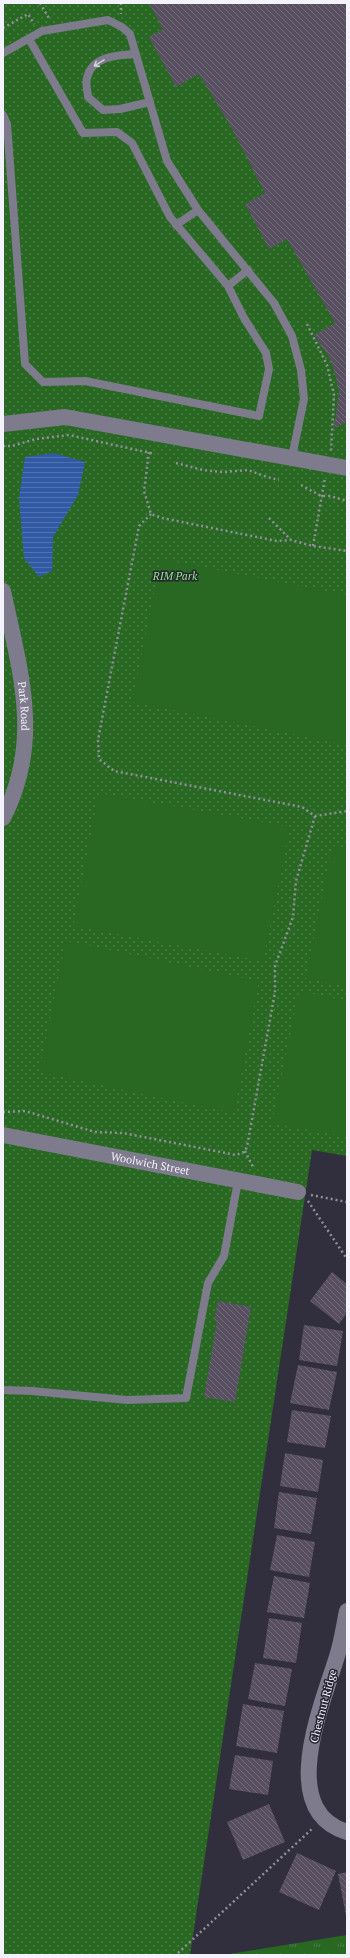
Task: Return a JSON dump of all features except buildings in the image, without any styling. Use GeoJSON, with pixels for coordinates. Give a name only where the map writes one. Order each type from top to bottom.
{"type":"FeatureCollection","features":[{"type":"Feature","properties":{"kind":"street"},"geometry":{"type":"LineString","coordinates":[[3,424],[64,417],[347,468]]}},
{"type":"Feature","properties":{"kind":"street","name":"Park Road"},"geometry":{"type":"LineString","coordinates":[[3,591],[22,683],[27,722],[21,773],[3,818]]}},
{"type":"Feature","properties":{"kind":"street","name":"Woolwich Street"},"geometry":{"type":"LineString","coordinates":[[3,1135],[300,1193]]}},
{"type":"Feature","properties":{"kind":"street","name":"Chestnut Ridge"},"geometry":{"type":"LineString","coordinates":[[347,1611],[339,1651],[316,1725],[307,1776],[313,1804],[328,1822],[347,1832]]}},
{"type":"Feature","properties":{"kind":"lane"},"geometry":{"type":"LineString","coordinates":[[3,53],[40,32],[108,20],[122,27],[130,34],[167,161],[198,210],[274,303],[292,336],[301,370],[304,399],[292,457]]}},
{"type":"Feature","properties":{"kind":"lane"},"geometry":{"type":"LineString","coordinates":[[3,115],[7,124],[25,364],[43,382],[85,381],[259,416],[269,369],[266,353],[244,318],[228,286],[170,217],[132,143],[117,132],[83,133],[29,39]]}},
{"type":"Feature","properties":{"kind":"lane"},"geometry":{"type":"LineString","coordinates":[[136,54],[112,56],[94,64],[86,79],[88,97],[103,110],[120,110],[150,102]]}},
{"type":"Feature","properties":{"kind":"lane"},"geometry":{"type":"LineString","coordinates":[[176,225],[198,210]]}},
{"type":"Feature","properties":{"kind":"lane"},"geometry":{"type":"LineString","coordinates":[[228,286],[248,270]]}},
{"type":"Feature","properties":{"kind":"lane"},"geometry":{"type":"LineString","coordinates":[[3,1390],[32,1391],[127,1400],[186,1398],[208,1283],[224,1256],[238,1181]]}},
{"type":"Feature","properties":{"kind":"path"},"geometry":{"type":"LineString","coordinates":[[40,3],[55,29]]}},
{"type":"Feature","properties":{"kind":"path"},"geometry":{"type":"LineString","coordinates":[[3,28],[28,14],[40,32]]}},
{"type":"Feature","properties":{"kind":"path"},"geometry":{"type":"LineString","coordinates":[[307,324],[327,365],[334,395],[331,454]]}},
{"type":"Feature","properties":{"kind":"path"},"geometry":{"type":"LineString","coordinates":[[3,446],[12,446],[36,439],[69,435],[155,454]]}},
{"type":"Feature","properties":{"kind":"path"},"geometry":{"type":"LineString","coordinates":[[149,452],[144,491],[151,514]]}},
{"type":"Feature","properties":{"kind":"path"},"geometry":{"type":"LineString","coordinates":[[176,462],[202,470],[223,472],[248,470],[279,480]]}},
{"type":"Feature","properties":{"kind":"path"},"geometry":{"type":"LineString","coordinates":[[313,546],[326,472]]}},
{"type":"Feature","properties":{"kind":"path"},"geometry":{"type":"LineString","coordinates":[[301,485],[321,496],[330,496],[347,501]]}},
{"type":"Feature","properties":{"kind":"path"},"geometry":{"type":"LineString","coordinates":[[151,514],[162,518],[277,542],[292,540],[313,546],[347,551]]}},
{"type":"Feature","properties":{"kind":"path"},"geometry":{"type":"LineString","coordinates":[[151,514],[139,526],[98,740],[99,759],[114,771],[302,807],[315,816],[347,811]]}},
{"type":"Feature","properties":{"kind":"path"},"geometry":{"type":"LineString","coordinates":[[270,518],[292,540]]}},
{"type":"Feature","properties":{"kind":"path"},"geometry":{"type":"LineString","coordinates":[[3,1112],[25,1111],[95,1132],[123,1133],[236,1155],[244,1152],[247,1147],[275,992],[276,966],[293,917],[296,881],[315,816]]}},
{"type":"Feature","properties":{"kind":"path"},"geometry":{"type":"LineString","coordinates":[[300,1193],[347,1202]]}},
{"type":"Feature","properties":{"kind":"path"},"geometry":{"type":"LineString","coordinates":[[300,1193],[347,1259]]}},
{"type":"Feature","properties":{"kind":"path"},"geometry":{"type":"LineString","coordinates":[[178,1952],[313,1828]]}},
{"type":"Feature","properties":{"kind":"green space","name":"RIM Park"},"geometry":{"type":"Polygon","coordinates":[[[3,3],[347,3],[347,1156],[312,1150],[190,1955],[3,1955],[3,3]]]}},
{"type":"Feature","properties":{"kind":"green space"},"geometry":{"type":"Polygon","coordinates":[[[161,559],[347,595],[347,745],[132,702],[161,559]]]}},
{"type":"Feature","properties":{"kind":"green space"},"geometry":{"type":"Polygon","coordinates":[[[99,793],[290,827],[263,961],[73,926],[99,793]]]}},
{"type":"Feature","properties":{"kind":"green space"},"geometry":{"type":"Polygon","coordinates":[[[332,846],[347,848],[347,987],[306,978],[332,846]]]}},
{"type":"Feature","properties":{"kind":"green space"},"geometry":{"type":"Polygon","coordinates":[[[66,941],[259,981],[234,1113],[39,1072],[66,941]]]}},
{"type":"Feature","properties":{"kind":"green space"},"geometry":{"type":"Polygon","coordinates":[[[299,991],[347,1001],[347,1137],[272,1123],[299,991]]]}},
{"type":"Feature","properties":{"kind":"green space"},"geometry":{"type":"Polygon","coordinates":[[[347,1935],[347,1955],[223,1955],[347,1935]]]}},
{"type":"Feature","properties":{"kind":"water"},"geometry":{"type":"Polygon","coordinates":[[[54,453],[85,462],[78,495],[53,537],[52,571],[39,577],[24,558],[19,498],[25,457],[54,453]]]}}]}
